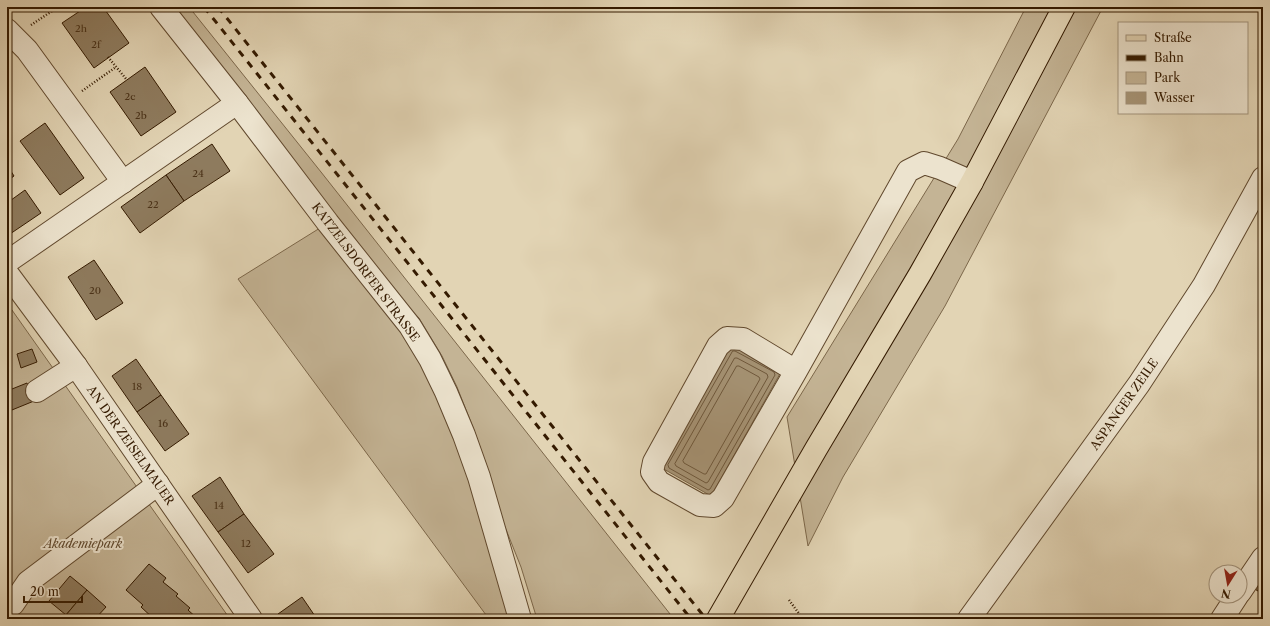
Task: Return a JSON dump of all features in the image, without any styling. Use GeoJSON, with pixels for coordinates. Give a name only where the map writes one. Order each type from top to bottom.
{"type":"FeatureCollection","features":[{"type":"Feature","properties":{"kind":"main road"},"geometry":{"type":"LineString","coordinates":[[718,619],[816,449],[920,274],[972,182],[1064,7]]}},
{"type":"Feature","properties":{"kind":"street","name":"KATZELSDORFER STRASSE"},"geometry":{"type":"LineString","coordinates":[[161,7],[237,103],[328,223],[410,326],[430,359],[464,435],[479,477],[520,619]]}},
{"type":"Feature","properties":{"kind":"street"},"geometry":{"type":"LineString","coordinates":[[10,33],[27,50],[123,182]]}},
{"type":"Feature","properties":{"kind":"street"},"geometry":{"type":"LineString","coordinates":[[7,262],[237,103]]}},
{"type":"Feature","properties":{"kind":"street"},"geometry":{"type":"LineString","coordinates":[[796,371],[743,339],[727,338],[718,346],[654,462],[652,472],[659,482],[700,505],[714,506],[723,498],[796,371],[908,171],[924,163],[940,168],[972,182]]}},
{"type":"Feature","properties":{"kind":"street","name":"ASPANGER ZEILE"},"geometry":{"type":"LineString","coordinates":[[968,619],[1139,384],[1204,285],[1263,178]]}},
{"type":"Feature","properties":{"kind":"street","name":"AN DER ZEISELMAUER"},"geometry":{"type":"LineString","coordinates":[[7,273],[76,366],[250,619]]}},
{"type":"Feature","properties":{"kind":"street"},"geometry":{"type":"LineString","coordinates":[[37,391],[76,366]]}},
{"type":"Feature","properties":{"kind":"street"},"geometry":{"type":"LineString","coordinates":[[13,604],[28,582],[158,484]]}},
{"type":"Feature","properties":{"kind":"street"},"geometry":{"type":"LineString","coordinates":[[1248,580],[1263,558]]}},
{"type":"Feature","properties":{"kind":"street"},"geometry":{"type":"LineString","coordinates":[[1222,619],[1232,604]]}},
{"type":"Feature","properties":{"kind":"path"},"geometry":{"type":"LineString","coordinates":[[10,33],[58,7]]}},
{"type":"Feature","properties":{"kind":"path"},"geometry":{"type":"LineString","coordinates":[[77,7],[80,11]]}},
{"type":"Feature","properties":{"kind":"path"},"geometry":{"type":"LineString","coordinates":[[108,58],[127,80]]}},
{"type":"Feature","properties":{"kind":"path"},"geometry":{"type":"LineString","coordinates":[[66,103],[116,67]]}},
{"type":"Feature","properties":{"kind":"path"},"geometry":{"type":"LineString","coordinates":[[789,600],[803,619]]}},
{"type":"Feature","properties":{"kind":"green space"},"geometry":{"type":"Polygon","coordinates":[[[161,7],[189,7],[674,619],[537,619],[521,567],[503,522],[489,473],[474,430],[457,387],[442,356],[419,318],[333,228],[430,359],[520,619],[489,619],[238,279],[328,223],[161,7]]]}},
{"type":"Feature","properties":{"kind":"green space"},"geometry":{"type":"Polygon","coordinates":[[[1026,7],[1103,7],[945,306],[843,477],[808,546],[787,417],[958,139],[1026,7]]]}},
{"type":"Feature","properties":{"kind":"green space","name":"Akademiepark"},"geometry":{"type":"Polygon","coordinates":[[[7,303],[230,619],[7,619],[7,303]]]}},
{"type":"Feature","properties":{"kind":"water"},"geometry":{"type":"Polygon","coordinates":[[[732,344],[781,372],[711,496],[662,468],[732,344]]]}},
{"type":"Feature","properties":{"kind":"building"},"geometry":{"type":"Polygon","coordinates":[[[86,7],[103,7],[129,43],[94,68],[62,23],[86,7]]]}},
{"type":"Feature","properties":{"kind":"building"},"geometry":{"type":"Polygon","coordinates":[[[145,67],[176,112],[141,136],[110,92],[145,67]]]}},
{"type":"Feature","properties":{"kind":"building"},"geometry":{"type":"Polygon","coordinates":[[[45,123],[84,178],[60,195],[20,141],[45,123]]]}},
{"type":"Feature","properties":{"kind":"building"},"geometry":{"type":"Polygon","coordinates":[[[212,144],[230,171],[184,201],[166,175],[212,144]]]}},
{"type":"Feature","properties":{"kind":"building"},"geometry":{"type":"Polygon","coordinates":[[[7,165],[14,176],[7,181],[7,165]]]}},
{"type":"Feature","properties":{"kind":"building"},"geometry":{"type":"Polygon","coordinates":[[[166,175],[184,201],[140,233],[121,207],[166,175]]]}},
{"type":"Feature","properties":{"kind":"building"},"geometry":{"type":"Polygon","coordinates":[[[25,190],[41,213],[7,236],[7,203],[25,190]]]}},
{"type":"Feature","properties":{"kind":"building"},"geometry":{"type":"Polygon","coordinates":[[[94,260],[123,303],[96,320],[68,277],[94,260]]]}},
{"type":"Feature","properties":{"kind":"building"},"geometry":{"type":"Polygon","coordinates":[[[32,349],[37,362],[21,368],[17,354],[32,349]]]}},
{"type":"Feature","properties":{"kind":"building"},"geometry":{"type":"Polygon","coordinates":[[[136,359],[161,395],[137,412],[112,376],[136,359]]]}},
{"type":"Feature","properties":{"kind":"building"},"geometry":{"type":"Polygon","coordinates":[[[27,383],[34,401],[7,412],[7,391],[27,383]]]}},
{"type":"Feature","properties":{"kind":"building"},"geometry":{"type":"Polygon","coordinates":[[[161,395],[189,434],[165,451],[137,412],[161,395]]]}},
{"type":"Feature","properties":{"kind":"building"},"geometry":{"type":"Polygon","coordinates":[[[220,477],[244,514],[218,532],[192,496],[220,477]]]}},
{"type":"Feature","properties":{"kind":"building"},"geometry":{"type":"Polygon","coordinates":[[[244,514],[274,554],[248,573],[218,532],[244,514]]]}},
{"type":"Feature","properties":{"kind":"building"},"geometry":{"type":"Polygon","coordinates":[[[149,564],[166,578],[163,582],[178,594],[176,596],[190,608],[188,610],[198,619],[154,619],[141,607],[143,605],[126,590],[149,564]]]}},
{"type":"Feature","properties":{"kind":"building"},"geometry":{"type":"Polygon","coordinates":[[[1263,572],[1263,594],[1253,588],[1263,572]]]}},
{"type":"Feature","properties":{"kind":"building"},"geometry":{"type":"Polygon","coordinates":[[[70,576],[87,590],[66,615],[49,601],[70,576]]]}},
{"type":"Feature","properties":{"kind":"building"},"geometry":{"type":"Polygon","coordinates":[[[87,590],[106,607],[95,619],[70,619],[66,615],[87,590]]]}},
{"type":"Feature","properties":{"kind":"building"},"geometry":{"type":"Polygon","coordinates":[[[302,597],[317,619],[281,619],[278,614],[302,597]]]}},
{"type":"Feature","properties":{"kind":"railway"},"geometry":{"type":"LineString","coordinates":[[204,7],[691,619]]}},
{"type":"Feature","properties":{"kind":"railway"},"geometry":{"type":"LineString","coordinates":[[218,7],[706,619]]}}]}
